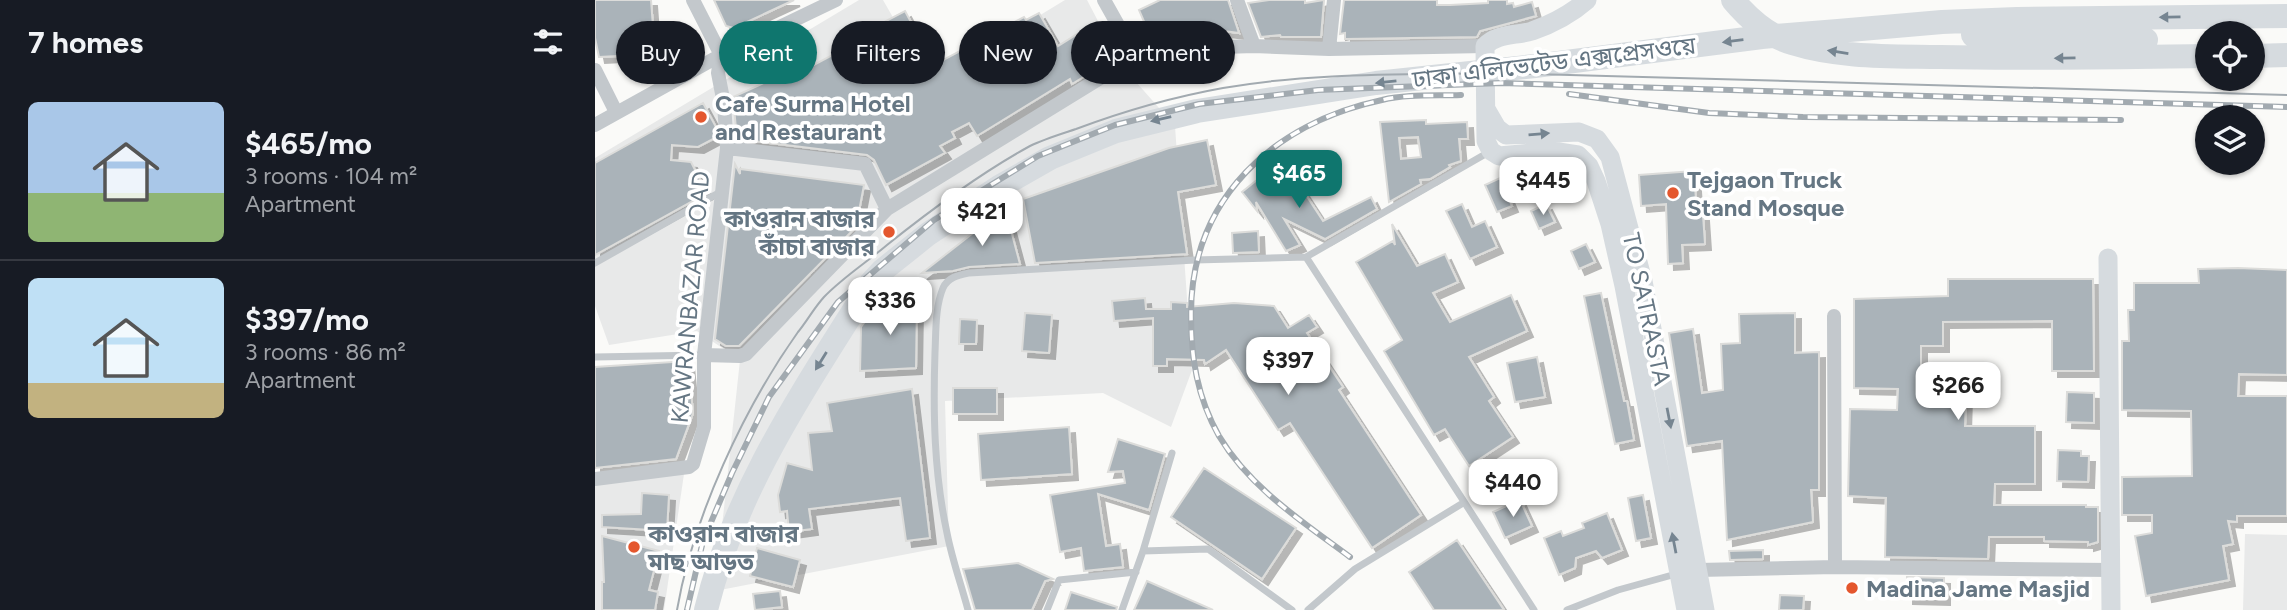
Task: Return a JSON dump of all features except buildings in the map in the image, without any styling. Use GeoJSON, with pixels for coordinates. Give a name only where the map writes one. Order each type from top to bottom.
{"type":"FeatureCollection","features":[{"type":"Feature","properties":{"kind":"highway"},"geometry":{"type":"LineString","coordinates":[[1733,0],[1759,26],[1773,35],[1816,49],[1851,55],[2001,58],[2195,56]]}},
{"type":"Feature","properties":{"kind":"highway","name":"ঢাকা এলিভেটেড এক্সপ্রেসওয়ে"},"geometry":{"type":"LineString","coordinates":[[706,610],[730,530],[769,450],[871,283],[928,234],[999,187],[1083,143],[1150,122],[1197,111],[1376,83],[1762,37],[1941,22],[2287,16]]}},
{"type":"Feature","properties":{"kind":"highway"},"geometry":{"type":"LineString","coordinates":[[1874,28],[2048,39],[2195,41]]}},
{"type":"Feature","properties":{"kind":"highway"},"geometry":{"type":"LineString","coordinates":[[2265,41],[2287,41]]}},
{"type":"Feature","properties":{"kind":"highway"},"geometry":{"type":"LineString","coordinates":[[2265,56],[2287,55]]}},
{"type":"Feature","properties":{"kind":"street","name":"KAWRANBAZAR ROAD"},"geometry":{"type":"LineString","coordinates":[[693,0],[719,51]]}},
{"type":"Feature","properties":{"kind":"street"},"geometry":{"type":"LineString","coordinates":[[792,21],[836,0]]}},
{"type":"Feature","properties":{"kind":"street"},"geometry":{"type":"LineString","coordinates":[[1104,0],[1116,21]]}},
{"type":"Feature","properties":{"kind":"street"},"geometry":{"type":"LineString","coordinates":[[1237,0],[1254,46]]}},
{"type":"Feature","properties":{"kind":"street"},"geometry":{"type":"LineString","coordinates":[[1329,49],[1335,0]]}},
{"type":"Feature","properties":{"kind":"street"},"geometry":{"type":"LineString","coordinates":[[1235,47],[1329,49],[1485,46],[1494,38],[1520,34],[1551,23],[1587,0]]}},
{"type":"Feature","properties":{"kind":"street"},"geometry":{"type":"LineString","coordinates":[[1485,46],[1485,135],[1491,151],[1504,156],[1552,150],[1578,155],[1589,166],[1603,200],[1689,572],[1686,610]]}},
{"type":"Feature","properties":{"kind":"street"},"geometry":{"type":"LineString","coordinates":[[595,125],[719,56]]}},
{"type":"Feature","properties":{"kind":"street"},"geometry":{"type":"LineString","coordinates":[[595,71],[617,112]]}},
{"type":"Feature","properties":{"kind":"street","name":"KAWRANBAZAR ROAD"},"geometry":{"type":"LineString","coordinates":[[595,479],[686,468],[692,464],[704,427],[704,355],[727,148],[720,84]]}},
{"type":"Feature","properties":{"kind":"street"},"geometry":{"type":"LineString","coordinates":[[704,355],[740,356],[751,351],[887,209],[1090,84]]}},
{"type":"Feature","properties":{"kind":"street"},"geometry":{"type":"LineString","coordinates":[[1486,108],[1497,128],[1506,135],[1580,132],[1598,139],[1610,157],[1589,166]]}},
{"type":"Feature","properties":{"kind":"street"},"geometry":{"type":"LineString","coordinates":[[727,148],[865,164],[887,209]]}},
{"type":"Feature","properties":{"kind":"street","name":"TO SATRASTA"},"geometry":{"type":"LineString","coordinates":[[1610,157],[1643,281],[1689,572],[1705,610]]}},
{"type":"Feature","properties":{"kind":"street"},"geometry":{"type":"LineString","coordinates":[[2108,258],[2111,610]]}},
{"type":"Feature","properties":{"kind":"street"},"geometry":{"type":"LineString","coordinates":[[1623,285],[1643,281]]}},
{"type":"Feature","properties":{"kind":"street"},"geometry":{"type":"LineString","coordinates":[[1834,316],[1835,567]]}},
{"type":"Feature","properties":{"kind":"street"},"geometry":{"type":"LineString","coordinates":[[1689,572],[1835,567],[2111,570]]}},
{"type":"Feature","properties":{"kind":"lane"},"geometry":{"type":"LineString","coordinates":[[968,610],[947,534],[935,452],[937,327],[939,303],[948,281],[955,276],[969,273],[1195,260],[1306,257],[1491,151]]}},
{"type":"Feature","properties":{"kind":"lane"},"geometry":{"type":"LineString","coordinates":[[595,263],[723,191]]}},
{"type":"Feature","properties":{"kind":"lane"},"geometry":{"type":"LineString","coordinates":[[1306,257],[1534,610]]}},
{"type":"Feature","properties":{"kind":"lane"},"geometry":{"type":"LineString","coordinates":[[595,357],[704,355]]}},
{"type":"Feature","properties":{"kind":"lane"},"geometry":{"type":"LineString","coordinates":[[1122,610],[1143,551],[1172,453]]}},
{"type":"Feature","properties":{"kind":"lane"},"geometry":{"type":"LineString","coordinates":[[1308,610],[1355,569],[1464,503]]}},
{"type":"Feature","properties":{"kind":"lane"},"geometry":{"type":"LineString","coordinates":[[1143,551],[1208,549],[1292,610]]}},
{"type":"Feature","properties":{"kind":"lane"},"geometry":{"type":"LineString","coordinates":[[1047,610],[1059,580],[1136,572]]}},
{"type":"Feature","properties":{"kind":"lane"},"geometry":{"type":"LineString","coordinates":[[1567,610],[1618,590],[1689,572]]}},
{"type":"Feature","properties":{"kind":"shaded area","name":"কাওরান বাজার কাঁচা বাজার"},"geometry":{"type":"Polygon","coordinates":[[[859,0],[883,0],[895,21],[831,21],[831,84],[945,84],[945,73],[959,64],[959,84],[1057,84],[1057,21],[1030,21],[1065,0],[1087,0],[1098,21],[1071,21],[1071,84],[1138,84],[1175,126],[1192,370],[1171,427],[1103,393],[945,401],[949,546],[715,591],[740,360],[697,331],[609,345],[595,306],[595,158],[719,84],[817,84],[817,25],[859,0]]]}},
{"type":"Feature","properties":{"kind":"shaded area","name":"কাওরান বাজার মাছ আড়ত"},"geometry":{"type":"Polygon","coordinates":[[[684,474],[664,610],[595,610],[595,485],[684,474]]]}},
{"type":"Feature","properties":{"kind":"shaded area"},"geometry":{"type":"Polygon","coordinates":[[[2245,534],[2287,535],[2287,610],[2243,610],[2245,534]]]}},
{"type":"Feature","properties":{"kind":"tram line"},"geometry":{"type":"LineString","coordinates":[[677,610],[695,538],[723,465],[778,362],[824,297],[921,218],[992,168],[1035,143],[1112,116],[1223,88],[1292,79],[1396,74],[1500,73],[2287,95]]}},
{"type":"Feature","properties":{"kind":"railway"},"geometry":{"type":"LineString","coordinates":[[687,610],[703,541],[769,397],[838,302],[934,220],[1038,156],[1115,125],[1199,104],[1318,90],[1501,83],[2287,107]]}},
{"type":"Feature","properties":{"kind":"railway"},"geometry":{"type":"LineString","coordinates":[[1569,94],[1709,113],[1803,117],[2121,120]]}},
{"type":"Feature","properties":{"kind":"railway"},"geometry":{"type":"LineString","coordinates":[[1350,557],[1262,488],[1246,472],[1219,436],[1205,407],[1194,362],[1191,314],[1195,272],[1206,235],[1223,201],[1246,172],[1274,147],[1307,127],[1343,111],[1382,100],[1411,96],[1461,95]]}},
{"type":"Feature","properties":{"kind":"place","name":"Cafe Surma Hotel and Restaurant"},"geometry":{"type":"Point","coordinates":[701,117]}},
{"type":"Feature","properties":{"kind":"place","name":"Tejgaon Truck Stand Mosque"},"geometry":{"type":"Point","coordinates":[1673,193]}},
{"type":"Feature","properties":{"kind":"place","name":"কাওরান বাজার কাঁচা বাজার"},"geometry":{"type":"Point","coordinates":[889,232]}},
{"type":"Feature","properties":{"kind":"place","name":"কাওরান বাজার মাছ আড়ত"},"geometry":{"type":"Point","coordinates":[634,547]}},
{"type":"Feature","properties":{"kind":"place","name":"Madina Jame Masjid"},"geometry":{"type":"Point","coordinates":[1852,588]}}]}
